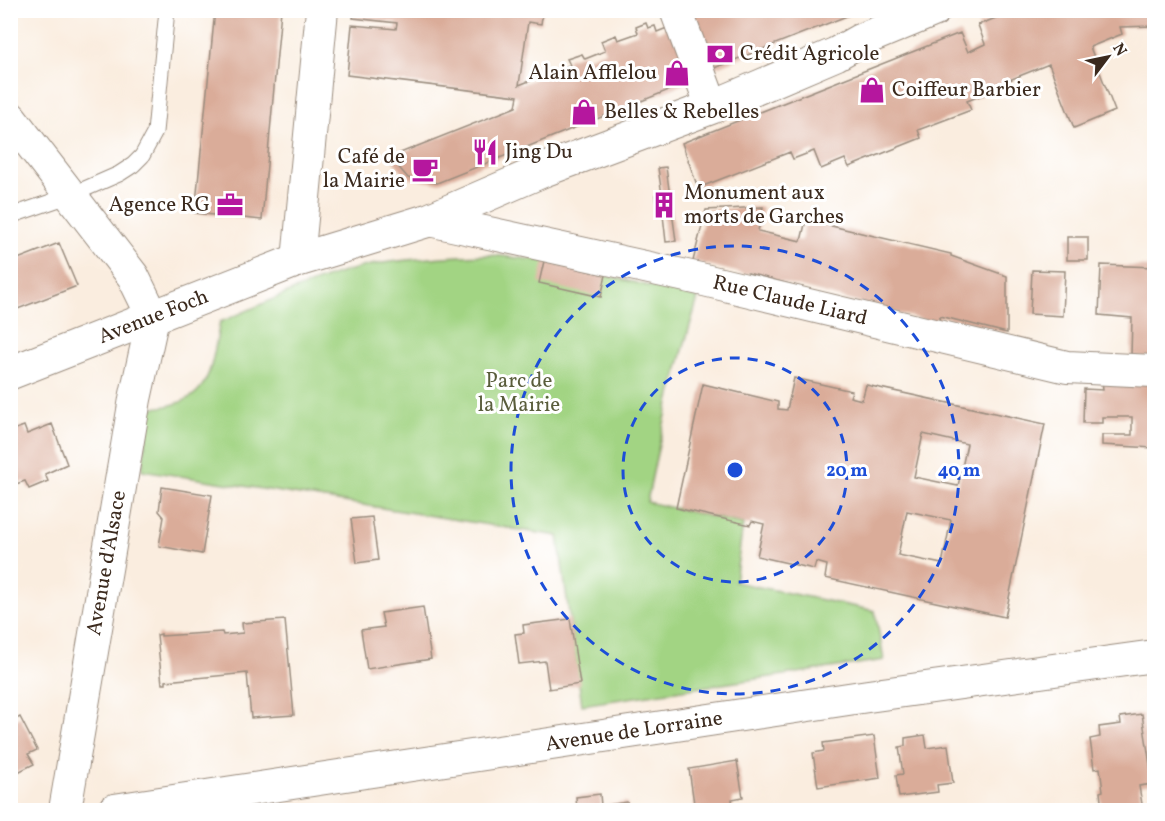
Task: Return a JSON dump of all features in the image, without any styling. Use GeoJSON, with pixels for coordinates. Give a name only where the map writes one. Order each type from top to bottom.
{"type":"FeatureCollection","features":[{"type":"Feature","properties":{"kind":"street"},"geometry":{"type":"LineString","coordinates":[[298,260],[322,10]]}},
{"type":"Feature","properties":{"kind":"street"},"geometry":{"type":"LineString","coordinates":[[676,10],[712,107]]}},
{"type":"Feature","properties":{"kind":"street","name":"Avenue Foch"},"geometry":{"type":"LineString","coordinates":[[10,374],[298,260],[429,220],[544,170],[712,107],[934,10]]}},
{"type":"Feature","properties":{"kind":"street"},"geometry":{"type":"LineString","coordinates":[[10,117],[133,276],[153,316]]}},
{"type":"Feature","properties":{"kind":"street","name":"Rue Claude Liard"},"geometry":{"type":"LineString","coordinates":[[429,220],[700,279],[1067,367],[1155,371]]}},
{"type":"Feature","properties":{"kind":"street","name":"Avenue d'Alsace"},"geometry":{"type":"LineString","coordinates":[[65,810],[135,399],[153,316]]}},
{"type":"Feature","properties":{"kind":"street","name":"Avenue de Lorraine"},"geometry":{"type":"LineString","coordinates":[[114,810],[868,696],[1155,656]]}},
{"type":"Feature","properties":{"kind":"lane"},"geometry":{"type":"LineString","coordinates":[[10,216],[71,195],[133,165],[155,132],[167,10]]}},
{"type":"Feature","properties":{"kind":"green space","name":"Parc de la Mairie"},"geometry":{"type":"Polygon","coordinates":[[[491,255],[547,261],[698,298],[670,399],[647,502],[743,524],[735,582],[875,611],[884,660],[582,705],[558,536],[142,470],[151,408],[186,400],[197,392],[205,382],[210,370],[220,322],[314,282],[371,265],[416,259],[491,255]]]}},
{"type":"Feature","properties":{"kind":"building"},"geometry":{"type":"Polygon","coordinates":[[[215,10],[281,10],[262,220],[195,213],[215,10]]]}},
{"type":"Feature","properties":{"kind":"building"},"geometry":{"type":"Polygon","coordinates":[[[354,10],[543,10],[541,24],[528,22],[519,85],[570,65],[567,59],[582,54],[585,59],[605,51],[601,41],[616,35],[618,40],[638,33],[636,27],[646,23],[648,28],[655,26],[657,32],[672,26],[690,71],[684,84],[437,183],[408,178],[390,157],[516,107],[518,96],[347,75],[352,25],[396,29],[397,23],[353,18],[354,10]]]}},
{"type":"Feature","properties":{"kind":"building"},"geometry":{"type":"Polygon","coordinates":[[[687,10],[862,10],[709,70],[687,10]]]}},
{"type":"Feature","properties":{"kind":"building"},"geometry":{"type":"Polygon","coordinates":[[[1016,10],[1154,10],[1154,26],[1120,27],[1122,34],[1090,47],[1115,111],[1074,128],[1049,64],[1002,83],[1003,85],[967,101],[971,110],[918,130],[921,138],[849,167],[845,159],[821,169],[814,151],[793,159],[790,152],[698,188],[682,143],[960,33],[968,52],[985,44],[978,25],[1016,10]]]}},
{"type":"Feature","properties":{"kind":"building","name":"Monument aux morts de Garches"},"geometry":{"type":"Polygon","coordinates":[[[666,167],[676,241],[666,242],[663,215],[657,216],[655,195],[662,195],[658,168],[666,167]]]}},
{"type":"Feature","properties":{"kind":"building"},"geometry":{"type":"Polygon","coordinates":[[[763,207],[758,231],[801,241],[806,220],[951,254],[951,256],[1007,276],[1007,333],[940,316],[938,324],[748,273],[748,275],[693,261],[706,210],[763,207]]]}},
{"type":"Feature","properties":{"kind":"building"},"geometry":{"type":"Polygon","coordinates":[[[1067,237],[1088,237],[1088,260],[1067,260],[1067,237]]]}},
{"type":"Feature","properties":{"kind":"building"},"geometry":{"type":"Polygon","coordinates":[[[59,243],[77,286],[10,312],[10,262],[59,243]]]}},
{"type":"Feature","properties":{"kind":"building"},"geometry":{"type":"Polygon","coordinates":[[[544,261],[606,275],[601,297],[539,283],[544,261]]]}},
{"type":"Feature","properties":{"kind":"building"},"geometry":{"type":"Polygon","coordinates":[[[1101,265],[1154,267],[1154,358],[1131,356],[1132,318],[1099,315],[1101,265]]]}},
{"type":"Feature","properties":{"kind":"building"},"geometry":{"type":"Polygon","coordinates":[[[1032,270],[1065,271],[1063,316],[1030,314],[1032,270]]]}},
{"type":"Feature","properties":{"kind":"building"},"geometry":{"type":"Polygon","coordinates":[[[794,378],[852,391],[850,397],[862,400],[866,385],[1045,424],[1005,617],[825,578],[827,565],[816,562],[814,569],[757,556],[764,524],[752,521],[750,525],[676,508],[703,384],[778,402],[778,409],[787,410],[794,378]],[[923,434],[914,477],[958,486],[967,444],[923,434]],[[907,511],[898,555],[942,564],[951,520],[907,511]]]}},
{"type":"Feature","properties":{"kind":"building"},"geometry":{"type":"Polygon","coordinates":[[[1102,378],[1154,378],[1154,448],[1102,445],[1102,435],[1132,435],[1132,417],[1102,417],[1102,423],[1083,423],[1084,389],[1103,390],[1102,378]]]}},
{"type":"Feature","properties":{"kind":"building"},"geometry":{"type":"Polygon","coordinates":[[[52,424],[67,464],[45,474],[48,481],[29,489],[25,481],[10,486],[10,431],[24,426],[27,434],[52,424]]]}},
{"type":"Feature","properties":{"kind":"building"},"geometry":{"type":"Polygon","coordinates":[[[162,487],[212,495],[202,554],[159,546],[164,517],[159,511],[162,487]]]}},
{"type":"Feature","properties":{"kind":"building"},"geometry":{"type":"Polygon","coordinates":[[[372,517],[378,560],[357,563],[351,519],[372,517]]]}},
{"type":"Feature","properties":{"kind":"building"},"geometry":{"type":"Polygon","coordinates":[[[423,607],[431,659],[367,669],[361,630],[384,627],[381,613],[423,607]]]}},
{"type":"Feature","properties":{"kind":"building"},"geometry":{"type":"Polygon","coordinates":[[[570,619],[580,684],[549,689],[545,661],[519,664],[515,634],[524,633],[523,625],[570,619]]]}},
{"type":"Feature","properties":{"kind":"building"},"geometry":{"type":"Polygon","coordinates":[[[285,620],[294,715],[251,718],[247,673],[166,681],[166,684],[162,684],[157,635],[243,633],[242,623],[285,620]]]}},
{"type":"Feature","properties":{"kind":"building"},"geometry":{"type":"Polygon","coordinates":[[[1142,714],[1153,784],[1139,786],[1143,810],[1102,810],[1100,792],[1103,791],[1100,768],[1094,769],[1090,739],[1100,737],[1099,727],[1121,724],[1120,717],[1142,714]]]}},
{"type":"Feature","properties":{"kind":"building"},"geometry":{"type":"Polygon","coordinates":[[[20,717],[37,750],[28,754],[34,764],[10,776],[10,722],[20,717]]]}},
{"type":"Feature","properties":{"kind":"building"},"geometry":{"type":"Polygon","coordinates":[[[925,735],[927,748],[948,745],[953,783],[937,785],[938,792],[899,797],[896,775],[903,774],[899,747],[905,746],[905,738],[925,735]]]}},
{"type":"Feature","properties":{"kind":"building"},"geometry":{"type":"Polygon","coordinates":[[[874,736],[880,778],[818,787],[813,753],[824,751],[823,743],[874,736]]]}},
{"type":"Feature","properties":{"kind":"building"},"geometry":{"type":"Polygon","coordinates":[[[737,761],[743,797],[732,799],[733,809],[695,810],[689,769],[737,761]]]}},
{"type":"Feature","properties":{"kind":"building"},"geometry":{"type":"Polygon","coordinates":[[[600,794],[601,806],[627,802],[628,810],[577,810],[576,797],[600,794]]]}},
{"type":"Feature","properties":{"kind":"place","name":"Crédit Agricole"},"geometry":{"type":"Point","coordinates":[720,54]}},
{"type":"Feature","properties":{"kind":"place","name":"Alain Afflelou"},"geometry":{"type":"Point","coordinates":[677,73]}},
{"type":"Feature","properties":{"kind":"place","name":"Coiffeur Barbier"},"geometry":{"type":"Point","coordinates":[872,90]}},
{"type":"Feature","properties":{"kind":"place","name":"Belles & Rebelles"},"geometry":{"type":"Point","coordinates":[584,112]}},
{"type":"Feature","properties":{"kind":"place","name":"Jing Du"},"geometry":{"type":"Point","coordinates":[485,152]}},
{"type":"Feature","properties":{"kind":"place","name":"Café de la Mairie"},"geometry":{"type":"Point","coordinates":[425,169]}},
{"type":"Feature","properties":{"kind":"place","name":"Agence RG"},"geometry":{"type":"Point","coordinates":[230,205]}},
{"type":"Feature","properties":{"kind":"place","name":"Monument aux morts de Garches"},"geometry":{"type":"Point","coordinates":[664,205]}}]}
